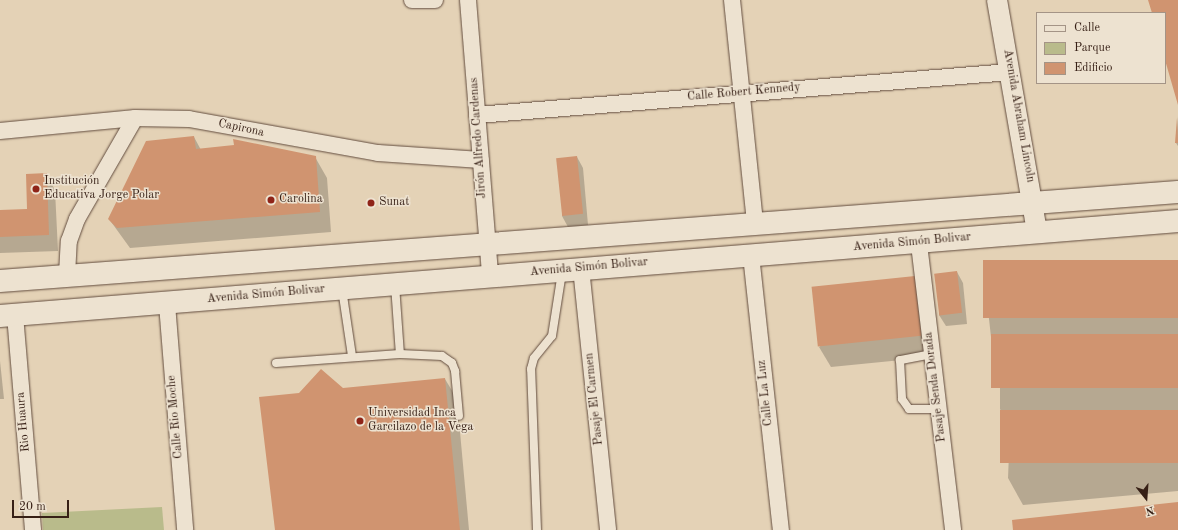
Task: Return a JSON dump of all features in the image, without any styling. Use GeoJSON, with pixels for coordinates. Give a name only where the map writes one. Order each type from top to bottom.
{"type":"FeatureCollection","features":[{"type":"Feature","properties":{"kind":"main road"},"geometry":{"type":"LineString","coordinates":[[0,281],[1178,192]]}},
{"type":"Feature","properties":{"kind":"main road","name":"Avenida Simón Bolivar"},"geometry":{"type":"LineString","coordinates":[[8,316],[571,269],[919,244],[1037,232],[1178,221]]}},
{"type":"Feature","properties":{"kind":"street"},"geometry":{"type":"LineString","coordinates":[[412,0],[435,0]]}},
{"type":"Feature","properties":{"kind":"street","name":"Jirón Alfredo Cardenas"},"geometry":{"type":"LineString","coordinates":[[468,0],[490,276]]}},
{"type":"Feature","properties":{"kind":"street"},"geometry":{"type":"LineString","coordinates":[[732,0],[755,224]]}},
{"type":"Feature","properties":{"kind":"street","name":"Avenida Abraham Lincoln"},"geometry":{"type":"LineString","coordinates":[[997,0],[1037,232]]}},
{"type":"Feature","properties":{"kind":"street","name":"Calle Robert Kennedy"},"geometry":{"type":"LineString","coordinates":[[478,115],[1010,72]]}},
{"type":"Feature","properties":{"kind":"street"},"geometry":{"type":"LineString","coordinates":[[67,275],[69,241],[77,219],[135,118]]}},
{"type":"Feature","properties":{"kind":"street","name":"Capirona"},"geometry":{"type":"LineString","coordinates":[[0,131],[135,118],[189,119],[378,153],[481,160]]}},
{"type":"Feature","properties":{"kind":"street","name":"Pasaje Senda Dorada"},"geometry":{"type":"LineString","coordinates":[[919,244],[953,530]]}},
{"type":"Feature","properties":{"kind":"street","name":"Calle La Luz"},"geometry":{"type":"LineString","coordinates":[[751,255],[781,530]]}},
{"type":"Feature","properties":{"kind":"street","name":"Pasaje El Carmen"},"geometry":{"type":"LineString","coordinates":[[571,269],[608,530]]}},
{"type":"Feature","properties":{"kind":"street","name":"Calle Rio Moche"},"geometry":{"type":"LineString","coordinates":[[166,304],[185,530]]}},
{"type":"Feature","properties":{"kind":"street","name":"Rio Huaura"},"geometry":{"type":"LineString","coordinates":[[8,316],[33,530]]}},
{"type":"Feature","properties":{"kind":"lane"},"geometry":{"type":"LineString","coordinates":[[538,530],[531,369],[534,358],[552,336],[571,269]]}},
{"type":"Feature","properties":{"kind":"lane"},"geometry":{"type":"LineString","coordinates":[[394,284],[400,354]]}},
{"type":"Feature","properties":{"kind":"lane"},"geometry":{"type":"LineString","coordinates":[[342,288],[352,356]]}},
{"type":"Feature","properties":{"kind":"lane"},"geometry":{"type":"LineString","coordinates":[[276,363],[352,356],[400,354],[442,356],[452,363],[459,416]]}},
{"type":"Feature","properties":{"kind":"lane"},"geometry":{"type":"LineString","coordinates":[[932,354],[900,360],[902,399],[909,409],[938,409]]}},
{"type":"Feature","properties":{"kind":"green space"},"geometry":{"type":"Polygon","coordinates":[[[162,507],[164,530],[43,530],[42,513],[162,507]]]}},
{"type":"Feature","properties":{"kind":"building"},"geometry":{"type":"Polygon","coordinates":[[[1148,0],[1178,0],[1178,105],[1166,63],[1166,12],[1152,12],[1148,0]]]}},
{"type":"Feature","properties":{"kind":"building"},"geometry":{"type":"Polygon","coordinates":[[[1177,118],[1178,143],[1175,143],[1177,118]]]}},
{"type":"Feature","properties":{"kind":"building"},"geometry":{"type":"Polygon","coordinates":[[[194,136],[196,149],[234,145],[233,139],[316,156],[320,212],[117,228],[108,219],[146,141],[194,136]]]}},
{"type":"Feature","properties":{"kind":"building"},"geometry":{"type":"Polygon","coordinates":[[[577,156],[583,214],[562,216],[556,158],[577,156]]]}},
{"type":"Feature","properties":{"kind":"building"},"geometry":{"type":"Polygon","coordinates":[[[47,173],[49,235],[0,237],[0,210],[27,209],[26,174],[47,173]]]}},
{"type":"Feature","properties":{"kind":"building"},"geometry":{"type":"Polygon","coordinates":[[[983,260],[1178,260],[1178,318],[983,318],[983,260]]]}},
{"type":"Feature","properties":{"kind":"building"},"geometry":{"type":"Polygon","coordinates":[[[957,271],[962,313],[939,315],[934,274],[957,271]]]}},
{"type":"Feature","properties":{"kind":"building"},"geometry":{"type":"Polygon","coordinates":[[[915,276],[921,336],[818,347],[812,287],[915,276]]]}},
{"type":"Feature","properties":{"kind":"building"},"geometry":{"type":"Polygon","coordinates":[[[991,334],[1178,334],[1178,388],[991,388],[991,334]]]}},
{"type":"Feature","properties":{"kind":"building"},"geometry":{"type":"Polygon","coordinates":[[[321,369],[343,388],[445,378],[460,530],[275,530],[259,397],[299,393],[321,369]]]}},
{"type":"Feature","properties":{"kind":"building"},"geometry":{"type":"Polygon","coordinates":[[[1000,410],[1178,410],[1178,463],[1000,463],[1000,410]]]}},
{"type":"Feature","properties":{"kind":"building"},"geometry":{"type":"Polygon","coordinates":[[[1178,502],[1178,530],[1013,530],[1012,520],[1178,502]]]}},
{"type":"Feature","properties":{"kind":"place","name":"Institución Educativa Jorge Polar"},"geometry":{"type":"Point","coordinates":[36,189]}},
{"type":"Feature","properties":{"kind":"place","name":"Carolina"},"geometry":{"type":"Point","coordinates":[271,200]}},
{"type":"Feature","properties":{"kind":"place","name":"Sunat"},"geometry":{"type":"Point","coordinates":[371,203]}},
{"type":"Feature","properties":{"kind":"place","name":"Universidad Inca Garcilazo de la Vega"},"geometry":{"type":"Point","coordinates":[360,421]}}]}
